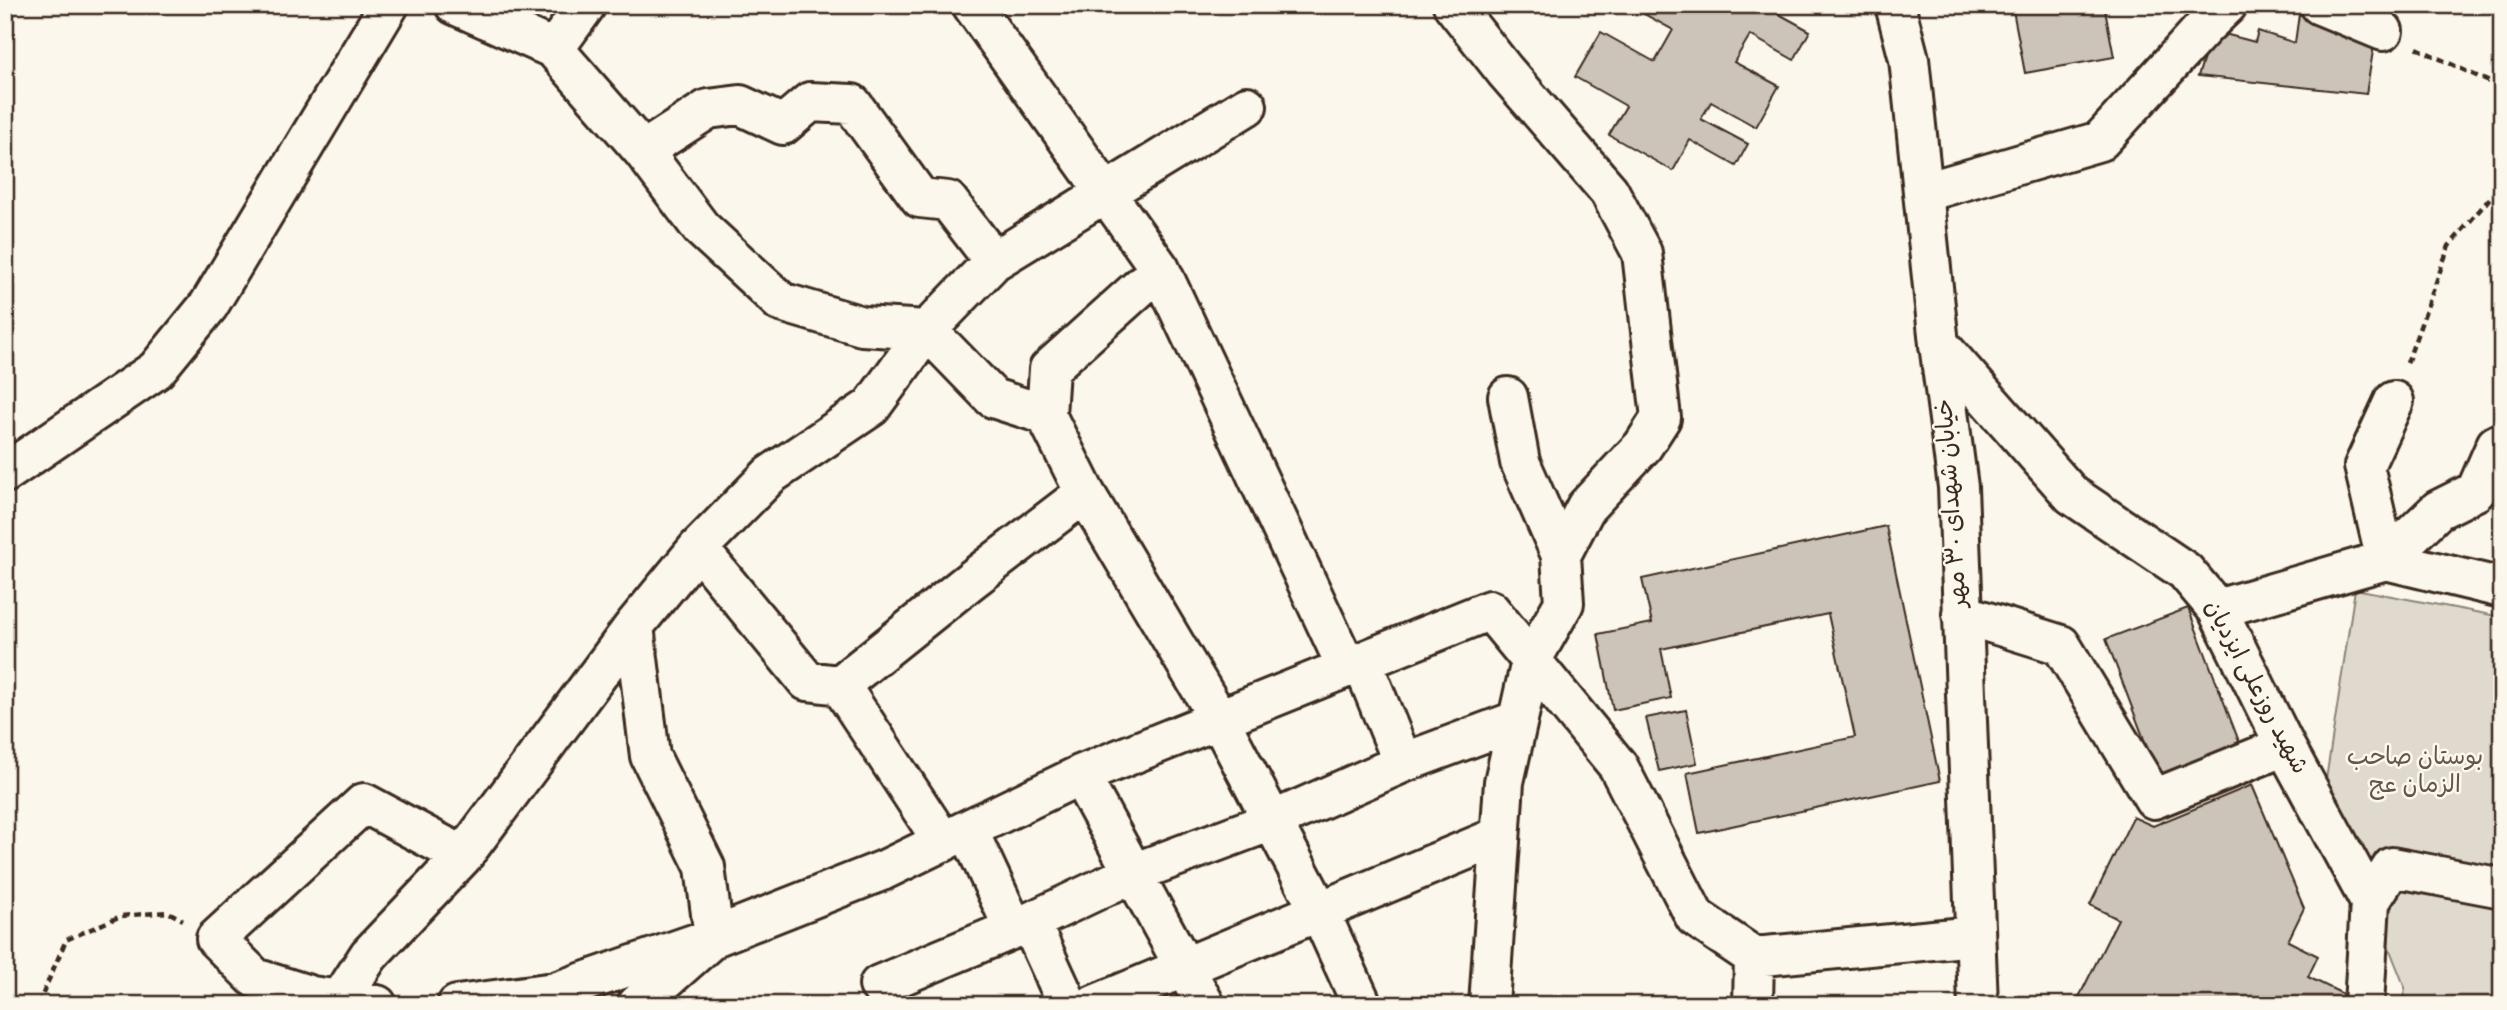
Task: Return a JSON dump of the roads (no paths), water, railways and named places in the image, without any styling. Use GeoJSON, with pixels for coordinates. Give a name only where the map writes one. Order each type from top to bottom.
{"type":"FeatureCollection","features":[{"type":"Feature","properties":{"kind":"street"},"geometry":{"type":"LineString","coordinates":[[5,473],[156,370],[209,305],[389,5]]}},
{"type":"Feature","properties":{"kind":"street"},"geometry":{"type":"LineString","coordinates":[[455,5],[554,49],[643,151],[701,228],[781,302],[862,326],[927,330],[993,398],[1046,415]]}},
{"type":"Feature","properties":{"kind":"street"},"geometry":{"type":"LineString","coordinates":[[554,49],[586,5]]}},
{"type":"Feature","properties":{"kind":"street"},"geometry":{"type":"LineString","coordinates":[[972,5],[1160,269],[1403,763]]}},
{"type":"Feature","properties":{"kind":"street"},"geometry":{"type":"LineString","coordinates":[[1452,5],[1609,191],[1642,253],[1661,418],[1643,446],[1586,507],[1561,555]]}},
{"type":"Feature","properties":{"kind":"street","name":"خیابان شهدای ۳۰ مهر"},"geometry":{"type":"LineString","coordinates":[[1895,5],[1909,59],[1958,487],[1978,1005]]}},
{"type":"Feature","properties":{"kind":"street"},"geometry":{"type":"LineString","coordinates":[[1925,192],[2100,141],[2227,5]]}},
{"type":"Feature","properties":{"kind":"street"},"geometry":{"type":"LineString","coordinates":[[2320,5],[2383,31]]}},
{"type":"Feature","properties":{"kind":"street"},"geometry":{"type":"LineString","coordinates":[[643,151],[708,109],[740,105],[783,125],[810,102],[852,104],[920,198],[948,201],[994,261]]}},
{"type":"Feature","properties":{"kind":"street"},"geometry":{"type":"LineString","coordinates":[[340,1000],[369,955],[463,856],[634,626],[698,548],[770,475],[871,407],[927,330],[994,261],[1247,106]]}},
{"type":"Feature","properties":{"kind":"street"},"geometry":{"type":"LineString","coordinates":[[1160,269],[1049,369],[1046,415],[1085,493],[1219,719],[1319,910],[1362,1005]]}},
{"type":"Feature","properties":{"kind":"street","name":"شهید روزعلی ایزدیان"},"geometry":{"type":"LineString","coordinates":[[1940,344],[2072,495],[2185,570],[2217,609],[2285,746],[2371,902]]}},
{"type":"Feature","properties":{"kind":"street"},"geometry":{"type":"LineString","coordinates":[[1489,1005],[1504,782],[1531,661],[1564,603],[1561,555],[1520,462],[1508,397]]}},
{"type":"Feature","properties":{"kind":"street"},"geometry":{"type":"LineString","coordinates":[[2386,560],[2364,466],[2394,401]]}},
{"type":"Feature","properties":{"kind":"street"},"geometry":{"type":"LineString","coordinates":[[2217,609],[2386,560],[2438,510],[2476,491],[2496,445],[2502,442]]}},
{"type":"Feature","properties":{"kind":"street"},"geometry":{"type":"LineString","coordinates":[[698,548],[807,681],[840,685],[1085,493]]}},
{"type":"Feature","properties":{"kind":"street"},"geometry":{"type":"LineString","coordinates":[[2386,560],[2502,588]]}},
{"type":"Feature","properties":{"kind":"street"},"geometry":{"type":"LineString","coordinates":[[457,1005],[555,992],[714,937],[884,870],[1080,775],[1490,610],[1618,766],[1695,917],[1754,957],[1975,936]]}},
{"type":"Feature","properties":{"kind":"street"},"geometry":{"type":"LineString","coordinates":[[1962,614],[2061,645],[2154,799],[2285,746]]}},
{"type":"Feature","properties":{"kind":"street"},"geometry":{"type":"LineString","coordinates":[[634,626],[650,757],[705,867],[714,937]]}},
{"type":"Feature","properties":{"kind":"street"},"geometry":{"type":"LineString","coordinates":[[840,685],[1022,925],[1068,1005]]}},
{"type":"Feature","properties":{"kind":"street"},"geometry":{"type":"LineString","coordinates":[[879,985],[1022,925],[1133,873],[1272,821],[1403,763],[1518,720]]}},
{"type":"Feature","properties":{"kind":"street"},"geometry":{"type":"LineString","coordinates":[[1080,775],[1205,1005]]}},
{"type":"Feature","properties":{"kind":"street"},"geometry":{"type":"LineString","coordinates":[[377,1005],[312,996],[254,978],[216,939],[364,803],[463,856]]}},
{"type":"Feature","properties":{"kind":"street"},"geometry":{"type":"LineString","coordinates":[[1094,1005],[1500,836]]}},
{"type":"Feature","properties":{"kind":"street"},"geometry":{"type":"LineString","coordinates":[[2364,1005],[2371,902],[2392,867],[2502,888]]}},
{"type":"Feature","properties":{"kind":"street"},"geometry":{"type":"LineString","coordinates":[[637,1005],[714,937]]}},
{"type":"Feature","properties":{"kind":"street"},"geometry":{"type":"LineString","coordinates":[[1753,1005],[1754,957]]}},
{"type":"Feature","properties":{"kind":"park label","name":"بوستان صاحب الزمان عج"},"geometry":{"type":"Point","coordinates":[2415,773]}}]}
